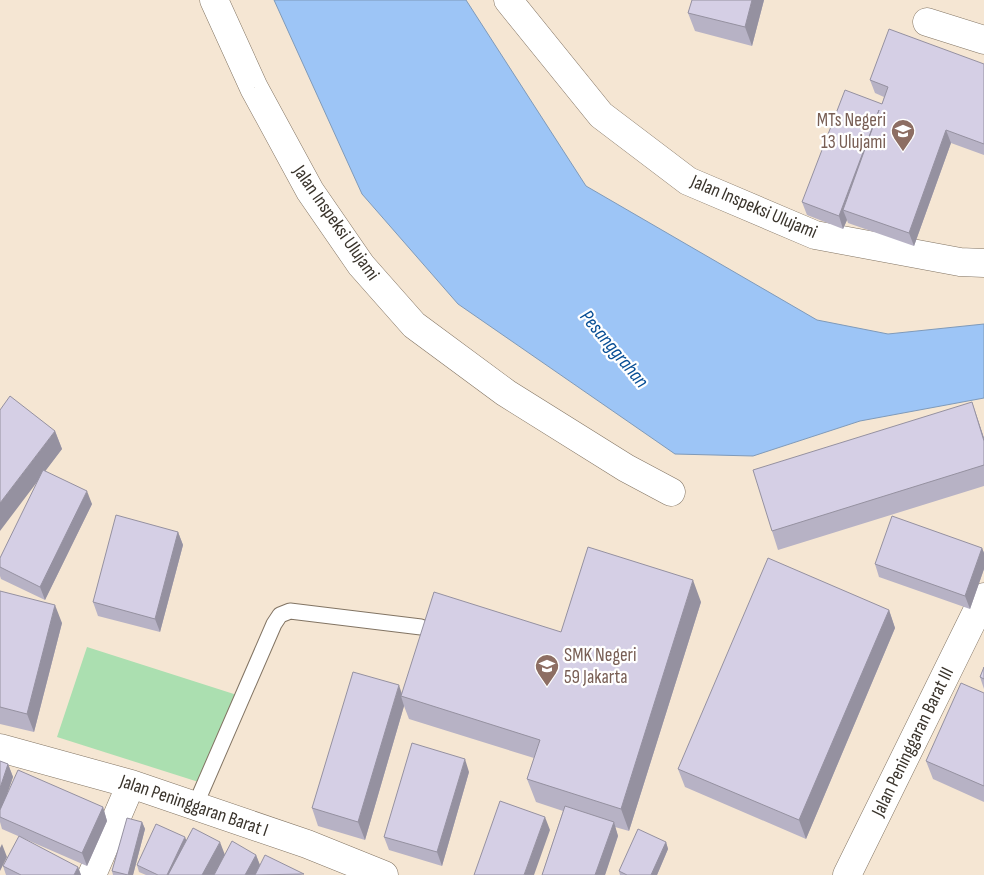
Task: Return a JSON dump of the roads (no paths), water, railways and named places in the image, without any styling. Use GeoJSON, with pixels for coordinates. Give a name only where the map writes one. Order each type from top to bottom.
{"type":"FeatureCollection","features":[{"type":"Feature","properties":{"kind":"street","name":"Jalan Inspeksi Ulujami"},"geometry":{"type":"LineString","coordinates":[[214,0],[254,88],[310,191],[361,265],[414,325],[506,393],[626,468],[671,492]]}},
{"type":"Feature","properties":{"kind":"street","name":"Jalan Inspeksi Ulujami"},"geometry":{"type":"LineString","coordinates":[[508,0],[601,114],[688,181],[815,235],[960,262],[984,263]]}},
{"type":"Feature","properties":{"kind":"street"},"geometry":{"type":"LineString","coordinates":[[927,22],[984,40]]}},
{"type":"Feature","properties":{"kind":"street","name":"Jalan Peninggaran Barat III"},"geometry":{"type":"LineString","coordinates":[[847,875],[981,603]]}},
{"type":"Feature","properties":{"kind":"street","name":"Jalan Peninggaran Barat I"},"geometry":{"type":"LineString","coordinates":[[0,748],[131,784],[307,844],[384,875]]}},
{"type":"Feature","properties":{"kind":"street"},"geometry":{"type":"LineString","coordinates":[[92,875],[131,784]]}},
{"type":"Feature","properties":{"kind":"lane"},"geometry":{"type":"LineString","coordinates":[[195,806],[274,624],[280,615],[290,611],[421,627]]}},
{"type":"Feature","properties":{"kind":"water","name":"Pesanggrahan"},"geometry":{"type":"Polygon","coordinates":[[[274,0],[466,0],[586,186],[817,320],[888,334],[984,324],[984,398],[860,421],[753,456],[675,454],[458,304],[362,194],[274,0]]]}},
{"type":"Feature","properties":{"kind":"place","name":"MTs Negeri 13 Ulujami"},"geometry":{"type":"Point","coordinates":[903,152]}},
{"type":"Feature","properties":{"kind":"place","name":"SMK Negeri 59 Jakarta"},"geometry":{"type":"Point","coordinates":[547,687]}}]}
